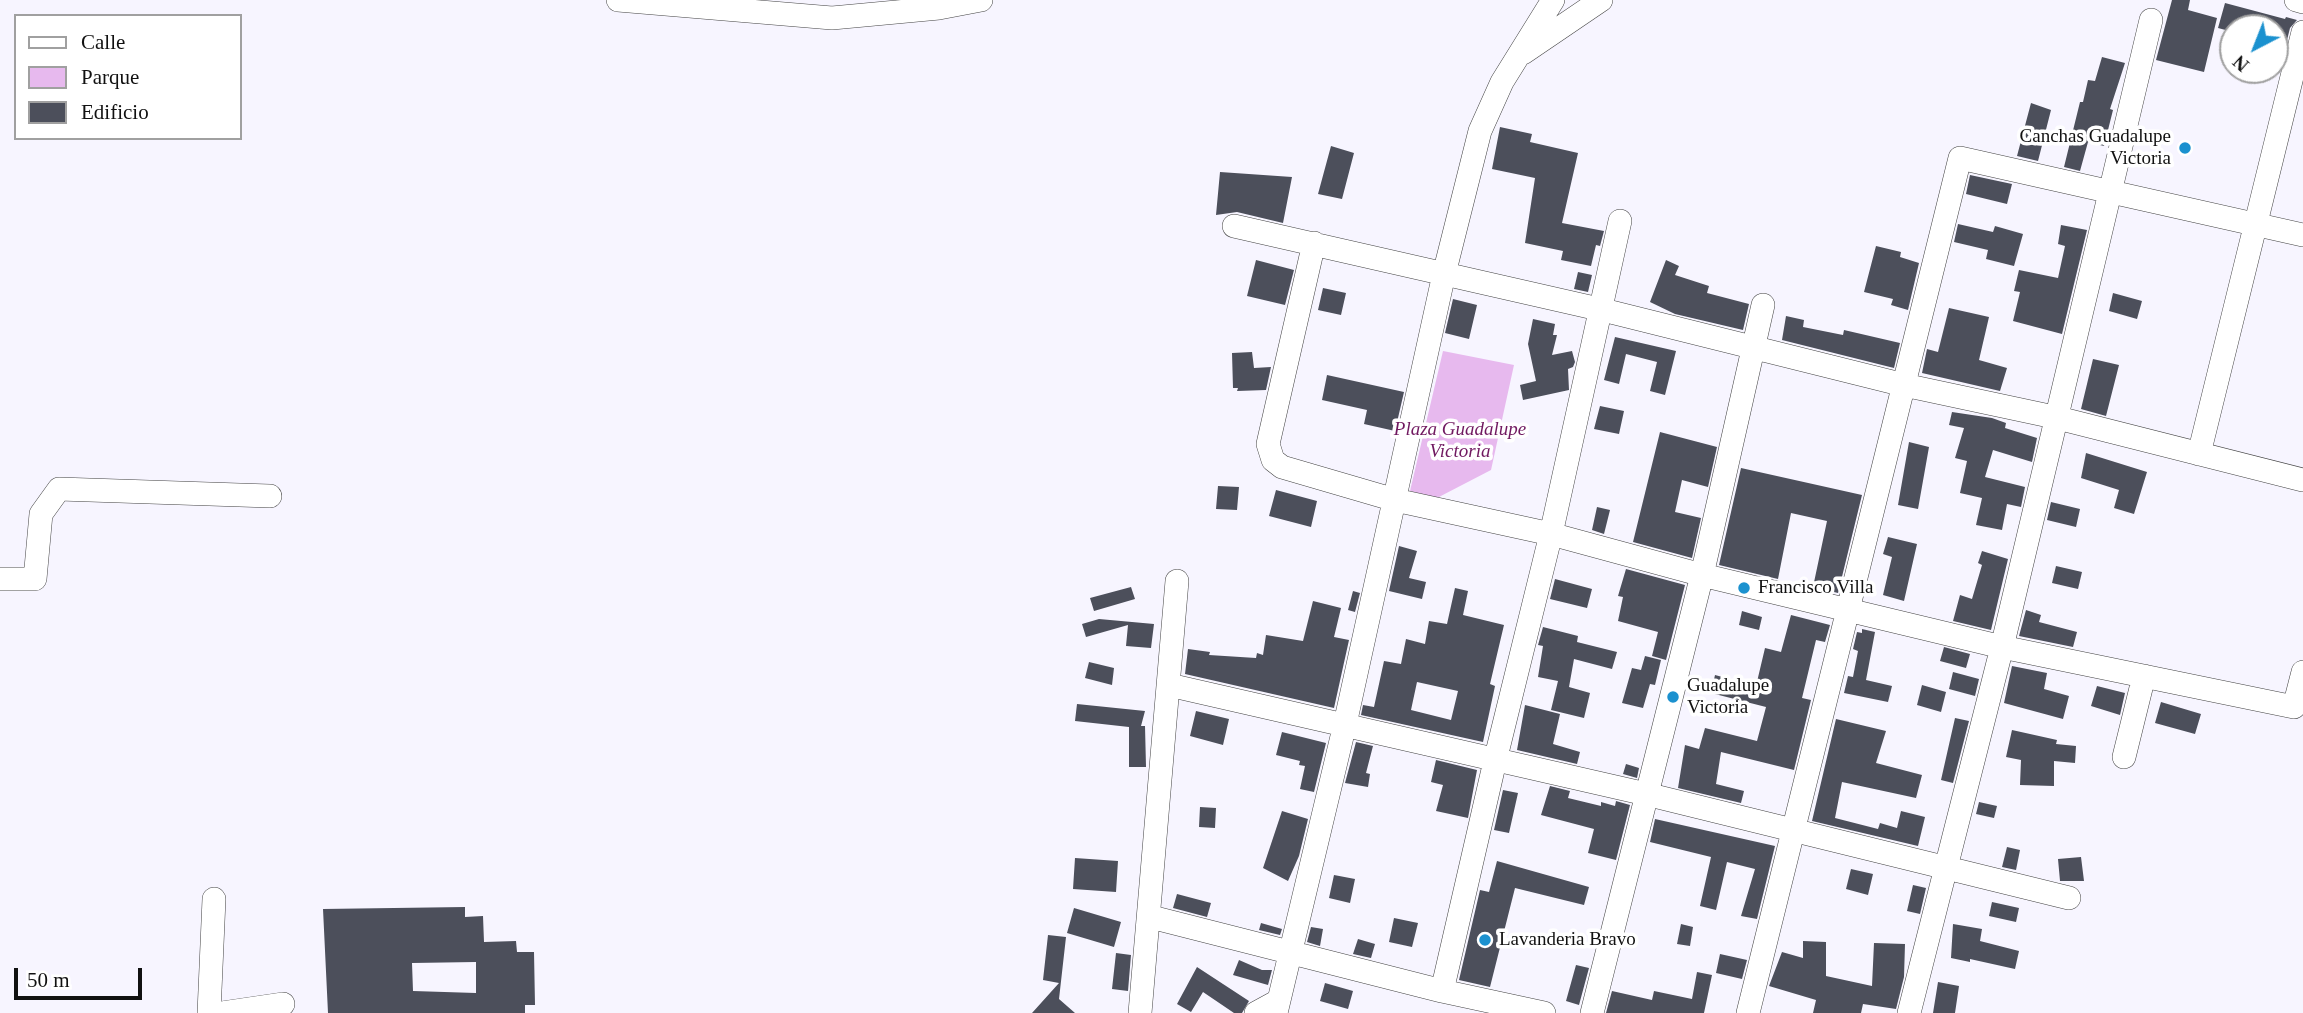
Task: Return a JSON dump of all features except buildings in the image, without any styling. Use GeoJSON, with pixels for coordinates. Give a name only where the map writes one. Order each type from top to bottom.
{"type":"FeatureCollection","features":[{"type":"Feature","properties":{"kind":"street"},"geometry":{"type":"LineString","coordinates":[[618,0],[722,4],[832,18],[939,8],[981,0]]}},
{"type":"Feature","properties":{"kind":"street"},"geometry":{"type":"LineString","coordinates":[[832,18],[846,6],[848,0]]}},
{"type":"Feature","properties":{"kind":"street"},"geometry":{"type":"LineString","coordinates":[[1256,1013],[1277,1007],[1345,724],[1444,274],[1480,131],[1517,56],[1553,0]]}},
{"type":"Feature","properties":{"kind":"street"},"geometry":{"type":"LineString","coordinates":[[1517,56],[1601,0]]}},
{"type":"Feature","properties":{"kind":"street"},"geometry":{"type":"LineString","coordinates":[[2296,0],[2303,2]]}},
{"type":"Feature","properties":{"kind":"street"},"geometry":{"type":"LineString","coordinates":[[1909,1013],[1943,869],[2002,647],[2054,417],[2111,194],[2151,20]]}},
{"type":"Feature","properties":{"kind":"street"},"geometry":{"type":"LineString","coordinates":[[2199,454],[2303,32]]}},
{"type":"Feature","properties":{"kind":"street"},"geometry":{"type":"LineString","coordinates":[[1748,1013],[1960,158],[2303,235]]}},
{"type":"Feature","properties":{"kind":"street"},"geometry":{"type":"LineString","coordinates":[[1442,992],[1603,310],[1620,221]]}},
{"type":"Feature","properties":{"kind":"street"},"geometry":{"type":"LineString","coordinates":[[1234,226],[1603,310],[1904,385],[2054,417],[2303,480]]}},
{"type":"Feature","properties":{"kind":"street"},"geometry":{"type":"LineString","coordinates":[[1314,243],[1268,444],[1273,460],[1282,467],[1395,500],[1551,534],[1702,575],[2002,647],[2294,707],[2303,672]]}},
{"type":"Feature","properties":{"kind":"street"},"geometry":{"type":"LineString","coordinates":[[1592,1013],[1702,575],[1763,305]]}},
{"type":"Feature","properties":{"kind":"street"},"geometry":{"type":"LineString","coordinates":[[0,579],[35,579],[41,514],[59,489],[270,496]]}},
{"type":"Feature","properties":{"kind":"street"},"geometry":{"type":"LineString","coordinates":[[1140,1013],[1151,917],[1177,581]]}},
{"type":"Feature","properties":{"kind":"street"},"geometry":{"type":"LineString","coordinates":[[2124,757],[2144,676]]}},
{"type":"Feature","properties":{"kind":"street"},"geometry":{"type":"LineString","coordinates":[[1169,685],[1646,794],[2070,898]]}},
{"type":"Feature","properties":{"kind":"street"},"geometry":{"type":"LineString","coordinates":[[209,1013],[214,899]]}},
{"type":"Feature","properties":{"kind":"street"},"geometry":{"type":"LineString","coordinates":[[1151,917],[1442,992],[1544,1013]]}},
{"type":"Feature","properties":{"kind":"street"},"geometry":{"type":"LineString","coordinates":[[222,1013],[283,1004]]}},
{"type":"Feature","properties":{"kind":"green space","name":"Plaza Guadalupe Victoria"},"geometry":{"type":"Polygon","coordinates":[[[1443,351],[1514,365],[1491,470],[1437,498],[1410,491],[1443,351]]]}},
{"type":"Feature","properties":{"kind":"place","name":"Canchas Guadalupe Victoria"},"geometry":{"type":"Point","coordinates":[2185,148]}},
{"type":"Feature","properties":{"kind":"place","name":"Francisco Villa"},"geometry":{"type":"Point","coordinates":[1744,588]}},
{"type":"Feature","properties":{"kind":"place","name":"Guadalupe Victoria"},"geometry":{"type":"Point","coordinates":[1673,697]}},
{"type":"Feature","properties":{"kind":"place","name":"Lavanderia Bravo"},"geometry":{"type":"Point","coordinates":[1485,940]}}]}
